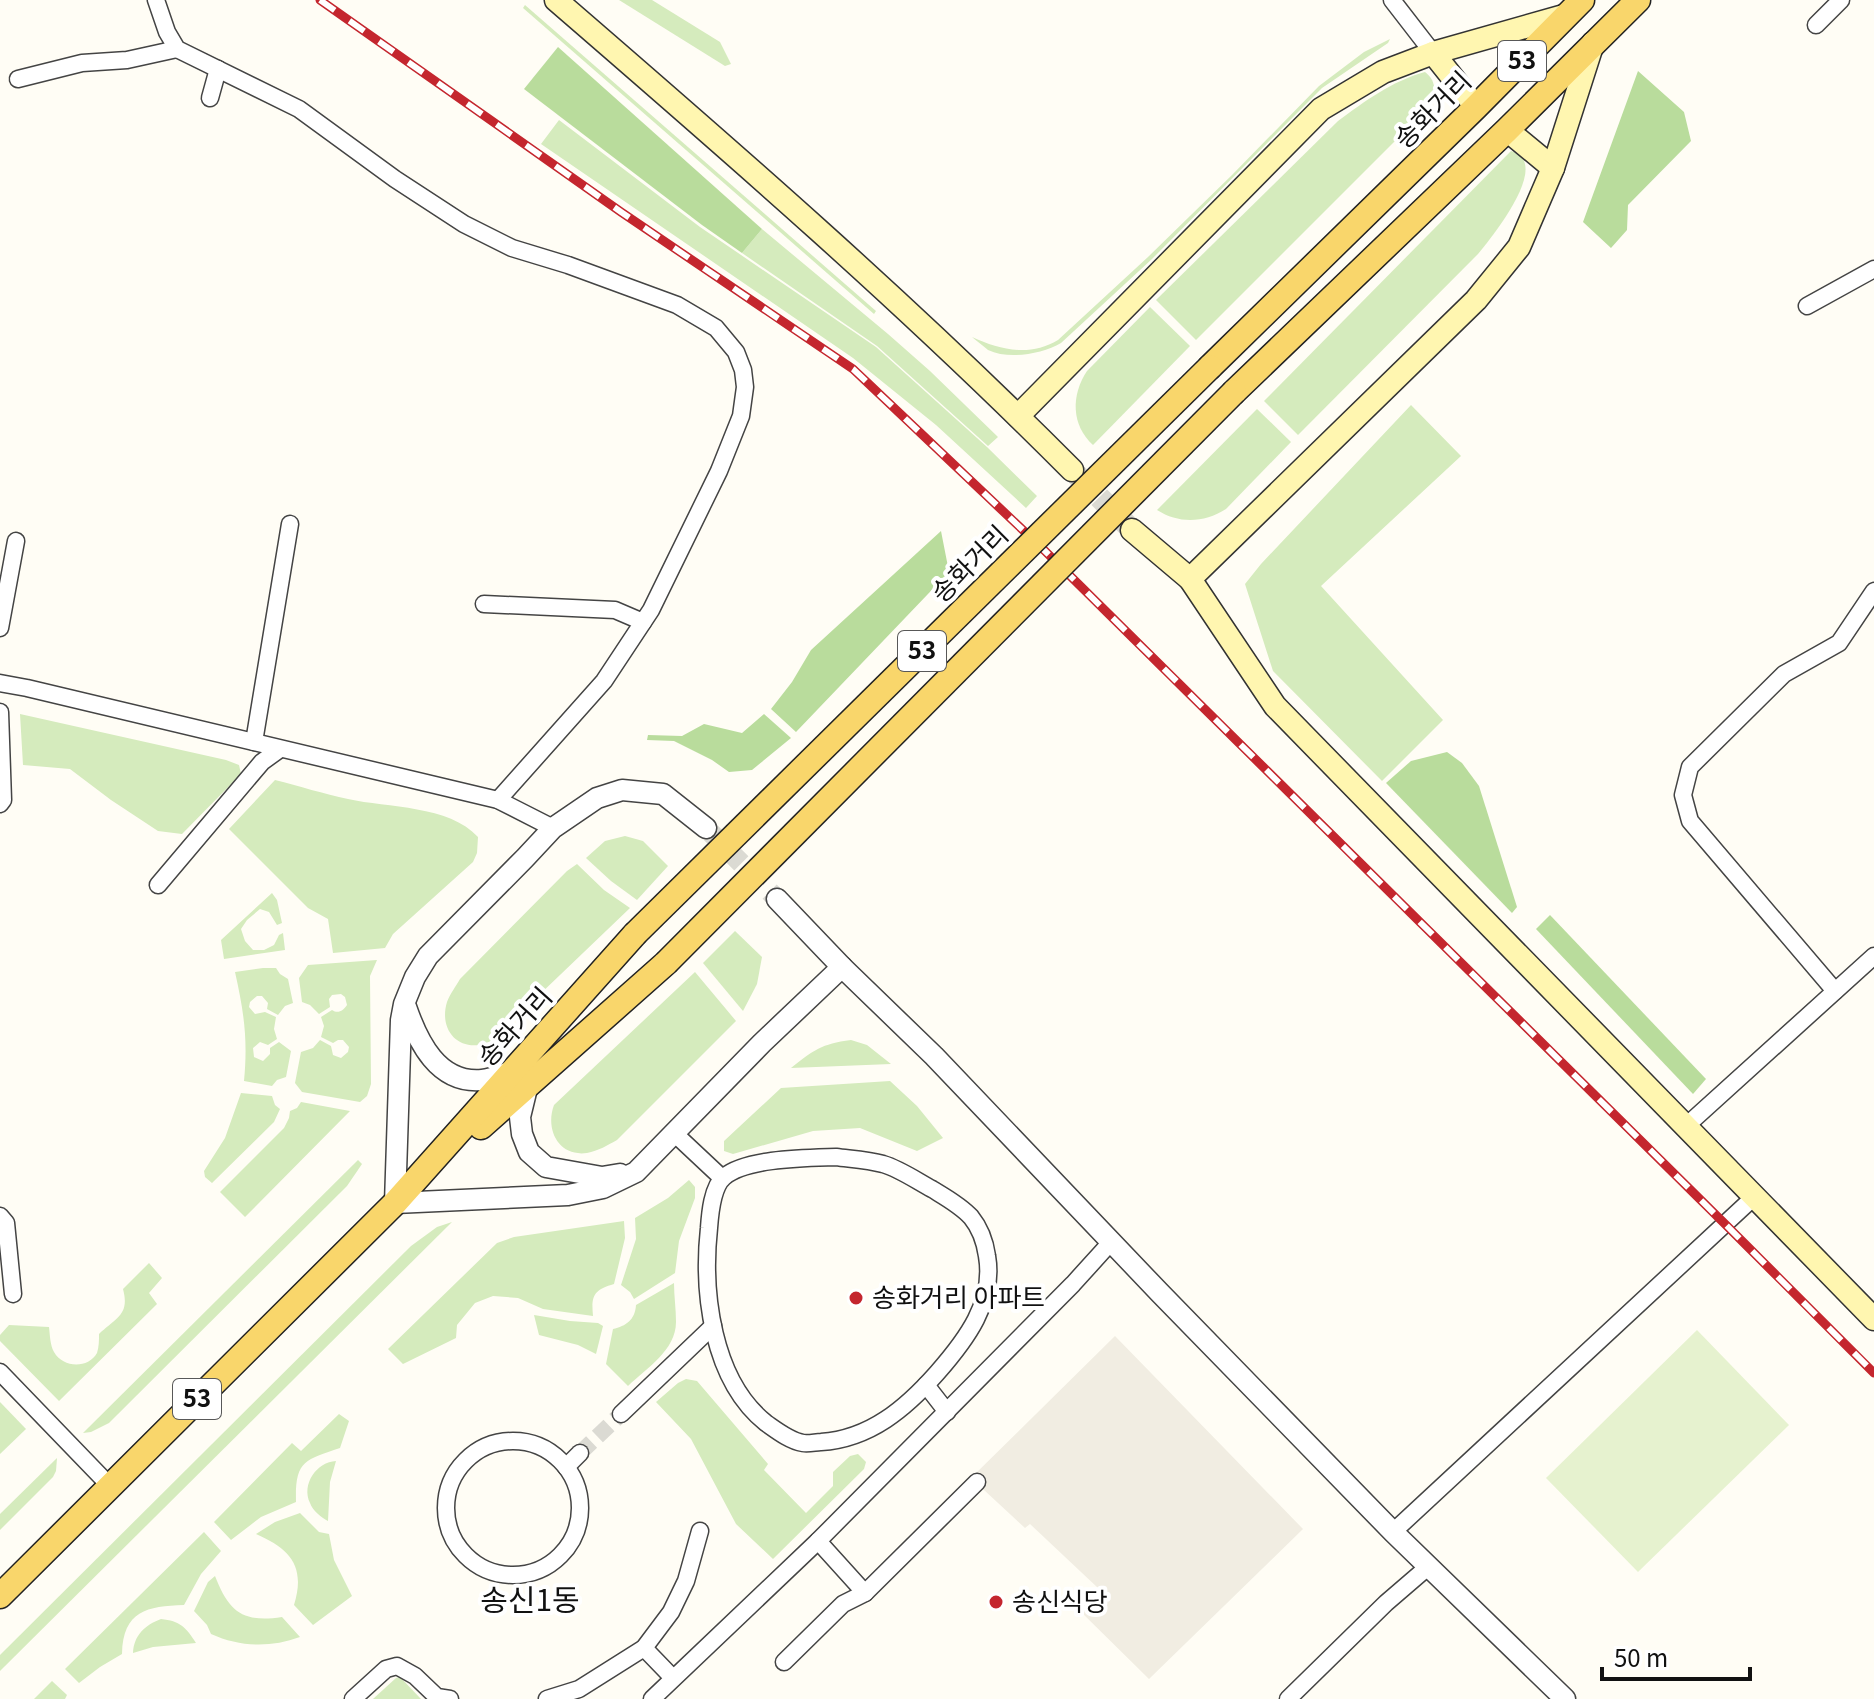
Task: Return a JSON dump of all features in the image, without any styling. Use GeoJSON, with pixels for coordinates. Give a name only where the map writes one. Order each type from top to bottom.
{"type":"FeatureCollection","features":[{"type":"Feature","properties":{"kind":"main road"},"geometry":{"type":"LineString","coordinates":[[556,0],[735,155],[933,335],[1072,470]]}},
{"type":"Feature","properties":{"kind":"main road","name":"53"},"geometry":{"type":"LineString","coordinates":[[1593,43],[1638,0]]}},
{"type":"Feature","properties":{"kind":"main road"},"geometry":{"type":"LineString","coordinates":[[1018,416],[1321,109],[1383,72],[1575,7]]}},
{"type":"Feature","properties":{"kind":"main road","name":"송화거리"},"geometry":{"type":"LineString","coordinates":[[521,1078],[635,934],[1575,7]]}},
{"type":"Feature","properties":{"kind":"main road"},"geometry":{"type":"LineString","coordinates":[[1190,579],[1476,300],[1519,247],[1553,168],[1593,43]]}},
{"type":"Feature","properties":{"kind":"main road","name":"송화거리"},"geometry":{"type":"LineString","coordinates":[[0,1596],[521,1078],[666,963],[1234,392],[1507,130],[1593,43]]}},
{"type":"Feature","properties":{"kind":"main road"},"geometry":{"type":"LineString","coordinates":[[1433,53],[1476,107]]}},
{"type":"Feature","properties":{"kind":"main road"},"geometry":{"type":"LineString","coordinates":[[1507,130],[1553,168]]}},
{"type":"Feature","properties":{"kind":"main road"},"geometry":{"type":"LineString","coordinates":[[1132,530],[1190,579],[1275,706],[1874,1319]]}},
{"type":"Feature","properties":{"kind":"street"},"geometry":{"type":"LineString","coordinates":[[156,0],[167,32],[177,49],[299,109],[395,179],[464,224],[512,248],[677,305],[716,328],[736,352],[744,378],[741,416],[719,471],[651,610],[604,681],[498,800]]}},
{"type":"Feature","properties":{"kind":"street"},"geometry":{"type":"LineString","coordinates":[[1392,0],[1433,53]]}},
{"type":"Feature","properties":{"kind":"street"},"geometry":{"type":"LineString","coordinates":[[1816,25],[1841,0]]}},
{"type":"Feature","properties":{"kind":"street"},"geometry":{"type":"LineString","coordinates":[[18,79],[82,63],[127,60],[177,49]]}},
{"type":"Feature","properties":{"kind":"street"},"geometry":{"type":"LineString","coordinates":[[210,98],[218,69]]}},
{"type":"Feature","properties":{"kind":"street"},"geometry":{"type":"LineString","coordinates":[[1807,306],[1874,269]]}},
{"type":"Feature","properties":{"kind":"street"},"geometry":{"type":"LineString","coordinates":[[254,742],[290,524]]}},
{"type":"Feature","properties":{"kind":"street"},"geometry":{"type":"LineString","coordinates":[[0,628],[16,541]]}},
{"type":"Feature","properties":{"kind":"street"},"geometry":{"type":"LineString","coordinates":[[1835,991],[1690,821],[1683,795],[1690,767],[1784,674],[1839,643],[1874,591]]}},
{"type":"Feature","properties":{"kind":"street"},"geometry":{"type":"LineString","coordinates":[[484,604],[615,610],[643,622]]}},
{"type":"Feature","properties":{"kind":"street"},"geometry":{"type":"LineString","coordinates":[[0,683],[498,800],[553,828]]}},
{"type":"Feature","properties":{"kind":"street"},"geometry":{"type":"LineString","coordinates":[[0,712],[3,800],[0,804]]}},
{"type":"Feature","properties":{"kind":"street"},"geometry":{"type":"LineString","coordinates":[[158,885],[262,762],[280,749]]}},
{"type":"Feature","properties":{"kind":"street"},"geometry":{"type":"LineString","coordinates":[[706,828],[663,794],[622,790],[597,798],[553,828],[428,956],[415,977],[401,1020],[395,1203],[568,1195],[603,1188],[636,1172],[762,1043],[842,967]]}},
{"type":"Feature","properties":{"kind":"street"},"geometry":{"type":"LineString","coordinates":[[777,899],[934,1056],[1393,1532],[1565,1699]]}},
{"type":"Feature","properties":{"kind":"street"},"geometry":{"type":"LineString","coordinates":[[1685,1127],[1874,956]]}},
{"type":"Feature","properties":{"kind":"street"},"geometry":{"type":"LineString","coordinates":[[404,1004],[415,1034],[430,1058],[447,1073],[467,1079],[521,1078],[522,1134],[529,1152],[546,1167],[602,1177],[636,1172]]}},
{"type":"Feature","properties":{"kind":"street"},"geometry":{"type":"LineString","coordinates":[[674,1133],[722,1178]]}},
{"type":"Feature","properties":{"kind":"street"},"geometry":{"type":"LineString","coordinates":[[836,1157],[885,1164],[952,1201],[971,1218],[985,1240],[989,1265],[988,1288],[979,1315],[958,1349],[892,1417],[863,1433],[831,1441],[803,1443],[777,1431],[752,1411],[730,1380],[713,1326],[706,1259],[711,1205],[722,1178],[759,1163],[792,1159],[836,1157]]}},
{"type":"Feature","properties":{"kind":"street"},"geometry":{"type":"LineString","coordinates":[[1393,1532],[1754,1197]]}},
{"type":"Feature","properties":{"kind":"street"},"geometry":{"type":"LineString","coordinates":[[0,1216],[6,1223],[13,1294]]}},
{"type":"Feature","properties":{"kind":"street"},"geometry":{"type":"LineString","coordinates":[[652,1699],[818,1541],[1111,1242]]}},
{"type":"Feature","properties":{"kind":"street"},"geometry":{"type":"LineString","coordinates":[[621,1414],[713,1326]]}},
{"type":"Feature","properties":{"kind":"street"},"geometry":{"type":"LineString","coordinates":[[0,1372],[110,1486]]}},
{"type":"Feature","properties":{"kind":"street"},"geometry":{"type":"LineString","coordinates":[[926,1385],[947,1412]]}},
{"type":"Feature","properties":{"kind":"street"},"geometry":{"type":"LineString","coordinates":[[517,1441],[544,1449],[566,1467],[573,1479],[580,1506],[579,1520],[569,1546],[549,1566],[536,1572],[508,1576],[481,1568],[460,1550],[448,1525],[447,1497],[457,1471],[477,1451],[490,1445],[517,1441]]}},
{"type":"Feature","properties":{"kind":"street"},"geometry":{"type":"LineString","coordinates":[[566,1467],[580,1453]]}},
{"type":"Feature","properties":{"kind":"street"},"geometry":{"type":"LineString","coordinates":[[784,1662],[843,1604],[865,1593],[977,1482]]}},
{"type":"Feature","properties":{"kind":"street"},"geometry":{"type":"LineString","coordinates":[[547,1699],[579,1689],[644,1648],[671,1612],[686,1581],[700,1531]]}},
{"type":"Feature","properties":{"kind":"street"},"geometry":{"type":"LineString","coordinates":[[818,1541],[865,1593]]}},
{"type":"Feature","properties":{"kind":"street"},"geometry":{"type":"LineString","coordinates":[[1288,1699],[1386,1603],[1429,1566]]}},
{"type":"Feature","properties":{"kind":"street"},"geometry":{"type":"LineString","coordinates":[[644,1648],[673,1678]]}},
{"type":"Feature","properties":{"kind":"street"},"geometry":{"type":"LineString","coordinates":[[353,1699],[386,1669],[397,1666],[415,1676],[437,1697],[450,1699]]}},
{"type":"Feature","properties":{"kind":"green space"},"geometry":{"type":"Polygon","coordinates":[[[619,0],[652,0],[720,42],[731,64],[725,66],[619,0]]]}},
{"type":"Feature","properties":{"kind":"green space"},"geometry":{"type":"Polygon","coordinates":[[[525,5],[876,311],[874,314],[523,8],[525,5]]]}},
{"type":"Feature","properties":{"kind":"green space"},"geometry":{"type":"Polygon","coordinates":[[[1390,39],[1322,88],[1152,259],[1061,343],[1035,353],[1006,355],[988,350],[972,337],[1015,350],[1037,349],[1058,340],[1148,257],[1319,86],[1364,52],[1390,39]]]}},
{"type":"Feature","properties":{"kind":"green space"},"geometry":{"type":"Polygon","coordinates":[[[558,47],[762,229],[742,253],[524,89],[558,47]]]}},
{"type":"Feature","properties":{"kind":"green space"},"geometry":{"type":"Polygon","coordinates":[[[1638,71],[1684,112],[1691,141],[1628,205],[1627,230],[1611,248],[1583,222],[1638,71]]]}},
{"type":"Feature","properties":{"kind":"green space"},"geometry":{"type":"Polygon","coordinates":[[[1425,72],[1432,79],[1434,88],[1430,106],[1196,340],[1156,300],[1338,121],[1390,86],[1425,72]]]}},
{"type":"Feature","properties":{"kind":"green space"},"geometry":{"type":"Polygon","coordinates":[[[559,120],[700,227],[876,347],[1037,496],[1026,508],[936,425],[853,358],[541,144],[559,120]]]}},
{"type":"Feature","properties":{"kind":"green space"},"geometry":{"type":"Polygon","coordinates":[[[1511,151],[1522,158],[1526,169],[1516,200],[1495,232],[1478,254],[1298,435],[1264,401],[1511,151]]]}},
{"type":"Feature","properties":{"kind":"green space"},"geometry":{"type":"Polygon","coordinates":[[[762,229],[930,371],[998,437],[988,446],[877,346],[742,253],[762,229]]]}},
{"type":"Feature","properties":{"kind":"green space"},"geometry":{"type":"Polygon","coordinates":[[[1150,307],[1190,346],[1093,445],[1077,419],[1076,400],[1082,380],[1087,371],[1150,307]]]}},
{"type":"Feature","properties":{"kind":"green space"},"geometry":{"type":"Polygon","coordinates":[[[1411,405],[1461,456],[1321,586],[1443,720],[1382,781],[1273,671],[1245,584],[1411,405]]]}},
{"type":"Feature","properties":{"kind":"green space"},"geometry":{"type":"Polygon","coordinates":[[[1257,409],[1291,442],[1226,509],[1192,520],[1174,518],[1157,510],[1257,409]]]}},
{"type":"Feature","properties":{"kind":"green space"},"geometry":{"type":"Polygon","coordinates":[[[941,531],[949,572],[796,732],[771,709],[811,650],[941,531]]]}},
{"type":"Feature","properties":{"kind":"green space"},"geometry":{"type":"Polygon","coordinates":[[[20,714],[226,760],[239,765],[241,774],[182,834],[158,831],[70,769],[23,765],[20,714]]]}},
{"type":"Feature","properties":{"kind":"green space"},"geometry":{"type":"Polygon","coordinates":[[[764,714],[791,738],[752,770],[729,772],[674,741],[647,740],[648,735],[682,736],[704,724],[742,733],[764,714]]]}},
{"type":"Feature","properties":{"kind":"green space"},"geometry":{"type":"Polygon","coordinates":[[[1447,752],[1462,763],[1479,786],[1517,907],[1512,913],[1386,783],[1411,761],[1447,752]]]}},
{"type":"Feature","properties":{"kind":"green space"},"geometry":{"type":"Polygon","coordinates":[[[275,780],[348,799],[435,813],[466,827],[478,837],[477,853],[473,862],[393,934],[385,948],[333,953],[328,919],[308,908],[229,829],[275,780]]]}},
{"type":"Feature","properties":{"kind":"green space"},"geometry":{"type":"Polygon","coordinates":[[[625,836],[643,841],[668,866],[637,900],[586,858],[605,841],[625,836]]]}},
{"type":"Feature","properties":{"kind":"green space"},"geometry":{"type":"Polygon","coordinates":[[[577,864],[604,890],[630,908],[490,1042],[479,1045],[461,1043],[449,1031],[445,1013],[448,999],[460,979],[577,864]]]}},
{"type":"Feature","properties":{"kind":"green space"},"geometry":{"type":"Polygon","coordinates":[[[272,893],[277,900],[282,923],[277,925],[269,912],[260,909],[241,929],[245,941],[253,950],[264,950],[274,945],[283,933],[285,950],[224,959],[221,940],[272,893]]]}},
{"type":"Feature","properties":{"kind":"green space"},"geometry":{"type":"Polygon","coordinates":[[[1550,915],[1706,1079],[1693,1094],[1536,929],[1550,915]]]}},
{"type":"Feature","properties":{"kind":"green space"},"geometry":{"type":"Polygon","coordinates":[[[735,931],[762,957],[757,984],[743,1011],[703,963],[735,931]]]}},
{"type":"Feature","properties":{"kind":"green space"},"geometry":{"type":"Polygon","coordinates":[[[377,960],[370,976],[371,1084],[367,1096],[360,1102],[302,1092],[295,1083],[301,1052],[313,1048],[320,1040],[331,1046],[333,1055],[341,1058],[349,1047],[343,1040],[333,1043],[321,1037],[324,1026],[321,1017],[332,1010],[338,1012],[344,1009],[347,1005],[345,997],[332,995],[330,1007],[319,1014],[302,1002],[299,978],[308,965],[377,960]]]}},
{"type":"Feature","properties":{"kind":"green space"},"geometry":{"type":"Polygon","coordinates":[[[276,968],[288,979],[293,1003],[285,1006],[278,1015],[267,1009],[268,1003],[262,996],[250,1002],[249,1007],[255,1014],[265,1012],[276,1017],[274,1029],[277,1039],[268,1045],[260,1042],[253,1048],[254,1057],[263,1061],[270,1054],[270,1048],[279,1042],[291,1051],[286,1077],[272,1086],[244,1081],[244,1026],[235,972],[276,968]]]}},
{"type":"Feature","properties":{"kind":"green space"},"geometry":{"type":"Polygon","coordinates":[[[695,972],[736,1021],[617,1140],[587,1153],[568,1151],[561,1146],[551,1123],[554,1105],[695,972]]]}},
{"type":"Feature","properties":{"kind":"green space"},"geometry":{"type":"Polygon","coordinates":[[[851,1040],[867,1045],[891,1064],[791,1068],[818,1049],[851,1040]]]}},
{"type":"Feature","properties":{"kind":"green space"},"geometry":{"type":"Polygon","coordinates":[[[890,1081],[917,1106],[943,1138],[917,1151],[860,1128],[813,1131],[733,1154],[724,1151],[724,1141],[781,1088],[890,1081]]]}},
{"type":"Feature","properties":{"kind":"green space"},"geometry":{"type":"Polygon","coordinates":[[[241,1093],[272,1096],[280,1109],[274,1122],[212,1183],[205,1177],[204,1171],[225,1138],[241,1093]]]}},
{"type":"Feature","properties":{"kind":"green space"},"geometry":{"type":"Polygon","coordinates":[[[301,1102],[350,1111],[245,1217],[220,1192],[284,1128],[290,1111],[301,1102]]]}},
{"type":"Feature","properties":{"kind":"green space"},"geometry":{"type":"Polygon","coordinates":[[[358,1160],[362,1164],[347,1186],[109,1423],[83,1433],[358,1160]]]}},
{"type":"Feature","properties":{"kind":"green space"},"geometry":{"type":"Polygon","coordinates":[[[689,1180],[695,1187],[695,1198],[679,1241],[675,1273],[634,1299],[621,1285],[636,1239],[635,1218],[668,1198],[689,1180]]]}},
{"type":"Feature","properties":{"kind":"green space"},"geometry":{"type":"Polygon","coordinates":[[[624,1221],[625,1238],[614,1284],[595,1294],[593,1316],[543,1309],[518,1298],[493,1296],[475,1303],[457,1325],[456,1338],[403,1364],[388,1349],[497,1243],[514,1237],[624,1221]]]}},
{"type":"Feature","properties":{"kind":"green space"},"geometry":{"type":"Polygon","coordinates":[[[452,1222],[0,1671],[0,1655],[411,1246],[437,1227],[452,1222]]]}},
{"type":"Feature","properties":{"kind":"green space"},"geometry":{"type":"Polygon","coordinates":[[[149,1263],[162,1278],[149,1293],[157,1304],[59,1401],[0,1341],[0,1335],[9,1325],[49,1327],[52,1346],[58,1357],[69,1364],[88,1362],[97,1353],[99,1334],[123,1310],[123,1289],[149,1263]]]}},
{"type":"Feature","properties":{"kind":"green space"},"geometry":{"type":"Polygon","coordinates":[[[674,1283],[676,1322],[671,1341],[659,1358],[628,1386],[606,1364],[613,1329],[629,1322],[636,1305],[674,1283]]]}},
{"type":"Feature","properties":{"kind":"green space"},"geometry":{"type":"Polygon","coordinates":[[[534,1315],[603,1326],[596,1354],[578,1345],[539,1335],[534,1315]]]}},
{"type":"Feature","properties":{"kind":"green space"},"geometry":{"type":"Polygon","coordinates":[[[1697,1330],[1789,1425],[1638,1572],[1546,1478],[1697,1330]]]}},
{"type":"Feature","properties":{"kind":"green space"},"geometry":{"type":"Polygon","coordinates":[[[686,1379],[697,1381],[768,1464],[764,1470],[806,1513],[833,1486],[833,1472],[850,1456],[858,1454],[866,1462],[864,1469],[773,1559],[736,1524],[691,1439],[656,1402],[686,1379]]]}},
{"type":"Feature","properties":{"kind":"green space"},"geometry":{"type":"Polygon","coordinates":[[[0,1402],[26,1429],[0,1454],[0,1402]]]}},
{"type":"Feature","properties":{"kind":"green space"},"geometry":{"type":"Polygon","coordinates":[[[339,1414],[349,1421],[340,1448],[304,1464],[297,1478],[296,1502],[261,1517],[231,1540],[214,1522],[292,1443],[301,1451],[339,1414]]]}},
{"type":"Feature","properties":{"kind":"green space"},"geometry":{"type":"Polygon","coordinates":[[[57,1458],[53,1477],[0,1530],[0,1514],[57,1458]]]}},
{"type":"Feature","properties":{"kind":"green space"},"geometry":{"type":"Polygon","coordinates":[[[336,1461],[330,1482],[328,1521],[311,1506],[308,1489],[317,1470],[336,1461]]]}},
{"type":"Feature","properties":{"kind":"green space"},"geometry":{"type":"Polygon","coordinates":[[[300,1513],[319,1532],[329,1534],[334,1560],[352,1596],[313,1625],[294,1605],[298,1580],[292,1560],[278,1546],[256,1534],[275,1522],[300,1513]]]}},
{"type":"Feature","properties":{"kind":"green space"},"geometry":{"type":"Polygon","coordinates":[[[204,1532],[221,1551],[201,1574],[184,1605],[159,1607],[140,1614],[127,1628],[122,1654],[79,1683],[65,1669],[204,1532]]]}},
{"type":"Feature","properties":{"kind":"green space"},"geometry":{"type":"Polygon","coordinates":[[[215,1576],[226,1598],[239,1612],[257,1618],[282,1617],[300,1637],[278,1643],[255,1644],[233,1642],[211,1634],[194,1611],[208,1582],[215,1576]]]}},
{"type":"Feature","properties":{"kind":"green space"},"geometry":{"type":"Polygon","coordinates":[[[161,1619],[182,1626],[196,1643],[153,1647],[133,1653],[141,1632],[161,1619]]]}},
{"type":"Feature","properties":{"kind":"green space"},"geometry":{"type":"Polygon","coordinates":[[[400,1677],[421,1699],[373,1699],[396,1678],[400,1677]]]}},
{"type":"Feature","properties":{"kind":"green space"},"geometry":{"type":"Polygon","coordinates":[[[52,1681],[67,1695],[65,1699],[34,1699],[52,1681]]]}},
{"type":"Feature","properties":{"kind":"shaded area"},"geometry":{"type":"Polygon","coordinates":[[[1115,1336],[1303,1529],[1149,1679],[1078,1609],[1098,1588],[1030,1524],[1025,1528],[971,1478],[1115,1336]]]}},
{"type":"Feature","properties":{"kind":"tunnel"},"geometry":{"type":"LineString","coordinates":[[1076,474],[1132,530]]}},
{"type":"Feature","properties":{"kind":"tunnel"},"geometry":{"type":"LineString","coordinates":[[706,828],[777,899]]}},
{"type":"Feature","properties":{"kind":"tunnel"},"geometry":{"type":"LineString","coordinates":[[580,1453],[621,1414]]}},
{"type":"Feature","properties":{"kind":"railway"},"geometry":{"type":"LineString","coordinates":[[320,0],[621,212],[853,369],[1045,551],[1874,1373]]}},
{"type":"Feature","properties":{"kind":"place","name":"송화거리 아파트"},"geometry":{"type":"Point","coordinates":[856,1298]}},
{"type":"Feature","properties":{"kind":"place","name":"송신식당"},"geometry":{"type":"Point","coordinates":[996,1602]}},
{"type":"Feature","properties":{"kind":"district","name":"송신1동"},"geometry":{"type":"Point","coordinates":[530,1601]}}]}
